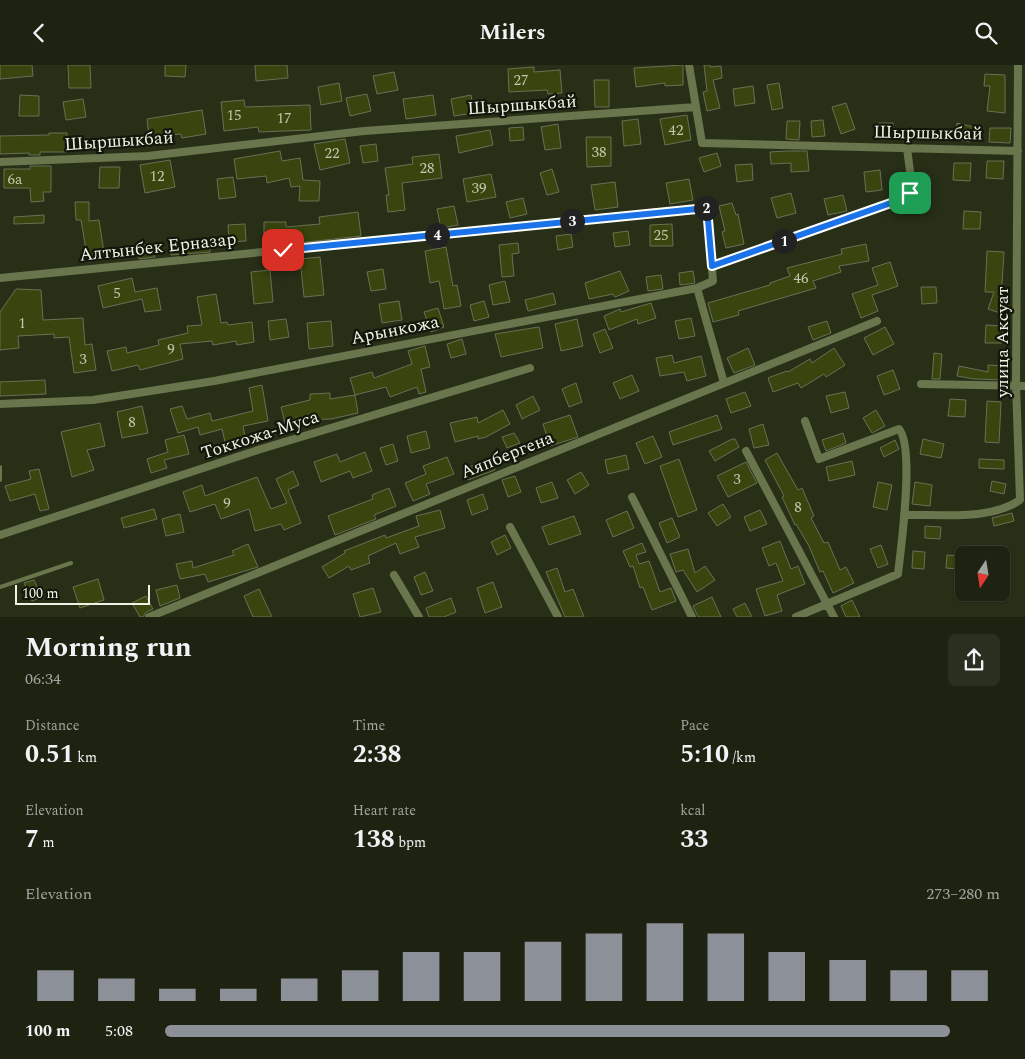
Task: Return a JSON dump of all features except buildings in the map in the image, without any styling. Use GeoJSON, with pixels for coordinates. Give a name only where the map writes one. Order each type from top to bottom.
{"type":"FeatureCollection","features":[{"type":"Feature","properties":{"kind":"street"},"geometry":{"type":"LineString","coordinates":[[689,65],[696,107]]}},
{"type":"Feature","properties":{"kind":"street","name":"улица Аксуат"},"geometry":{"type":"LineString","coordinates":[[904,515],[978,513],[1008,508],[1020,500],[1016,385],[1021,264],[1018,65]]}},
{"type":"Feature","properties":{"kind":"street","name":"Шыршыкбай"},"geometry":{"type":"LineString","coordinates":[[0,163],[148,156],[364,131],[696,107],[702,143],[908,148],[1020,145]]}},
{"type":"Feature","properties":{"kind":"street"},"geometry":{"type":"LineString","coordinates":[[712,266],[905,198],[912,187],[908,148]]}},
{"type":"Feature","properties":{"kind":"street","name":"Алтынбек Ерназар"},"geometry":{"type":"LineString","coordinates":[[0,278],[707,208],[713,281],[697,287]]}},
{"type":"Feature","properties":{"kind":"street"},"geometry":{"type":"LineString","coordinates":[[697,287],[724,383]]}},
{"type":"Feature","properties":{"kind":"street","name":"Арынкожа"},"geometry":{"type":"LineString","coordinates":[[0,404],[93,400],[214,381],[697,287]]}},
{"type":"Feature","properties":{"kind":"street","name":"Аяпбергена"},"geometry":{"type":"LineString","coordinates":[[149,617],[877,321]]}},
{"type":"Feature","properties":{"kind":"street","name":"Токкожа-Муса"},"geometry":{"type":"LineString","coordinates":[[0,535],[261,449],[530,368]]}},
{"type":"Feature","properties":{"kind":"street"},"geometry":{"type":"LineString","coordinates":[[921,385],[1025,385]]}},
{"type":"Feature","properties":{"kind":"street"},"geometry":{"type":"LineString","coordinates":[[796,617],[898,574],[906,472],[904,434],[900,429],[819,459],[805,421]]}},
{"type":"Feature","properties":{"kind":"street"},"geometry":{"type":"LineString","coordinates":[[746,451],[834,617]]}},
{"type":"Feature","properties":{"kind":"street"},"geometry":{"type":"LineString","coordinates":[[632,497],[692,617]]}},
{"type":"Feature","properties":{"kind":"street"},"geometry":{"type":"LineString","coordinates":[[510,527],[558,617]]}},
{"type":"Feature","properties":{"kind":"street"},"geometry":{"type":"LineString","coordinates":[[394,575],[419,617]]}},
{"type":"Feature","properties":{"kind":"lane"},"geometry":{"type":"LineString","coordinates":[[0,467],[0,480]]}},
{"type":"Feature","properties":{"kind":"lane"},"geometry":{"type":"LineString","coordinates":[[0,587],[71,563]]}},
{"type":"Feature","properties":{"kind":"route"},"geometry":{"type":"LineString","coordinates":[[283,250],[707,208],[712,266],[905,198],[910,193]]}}]}
